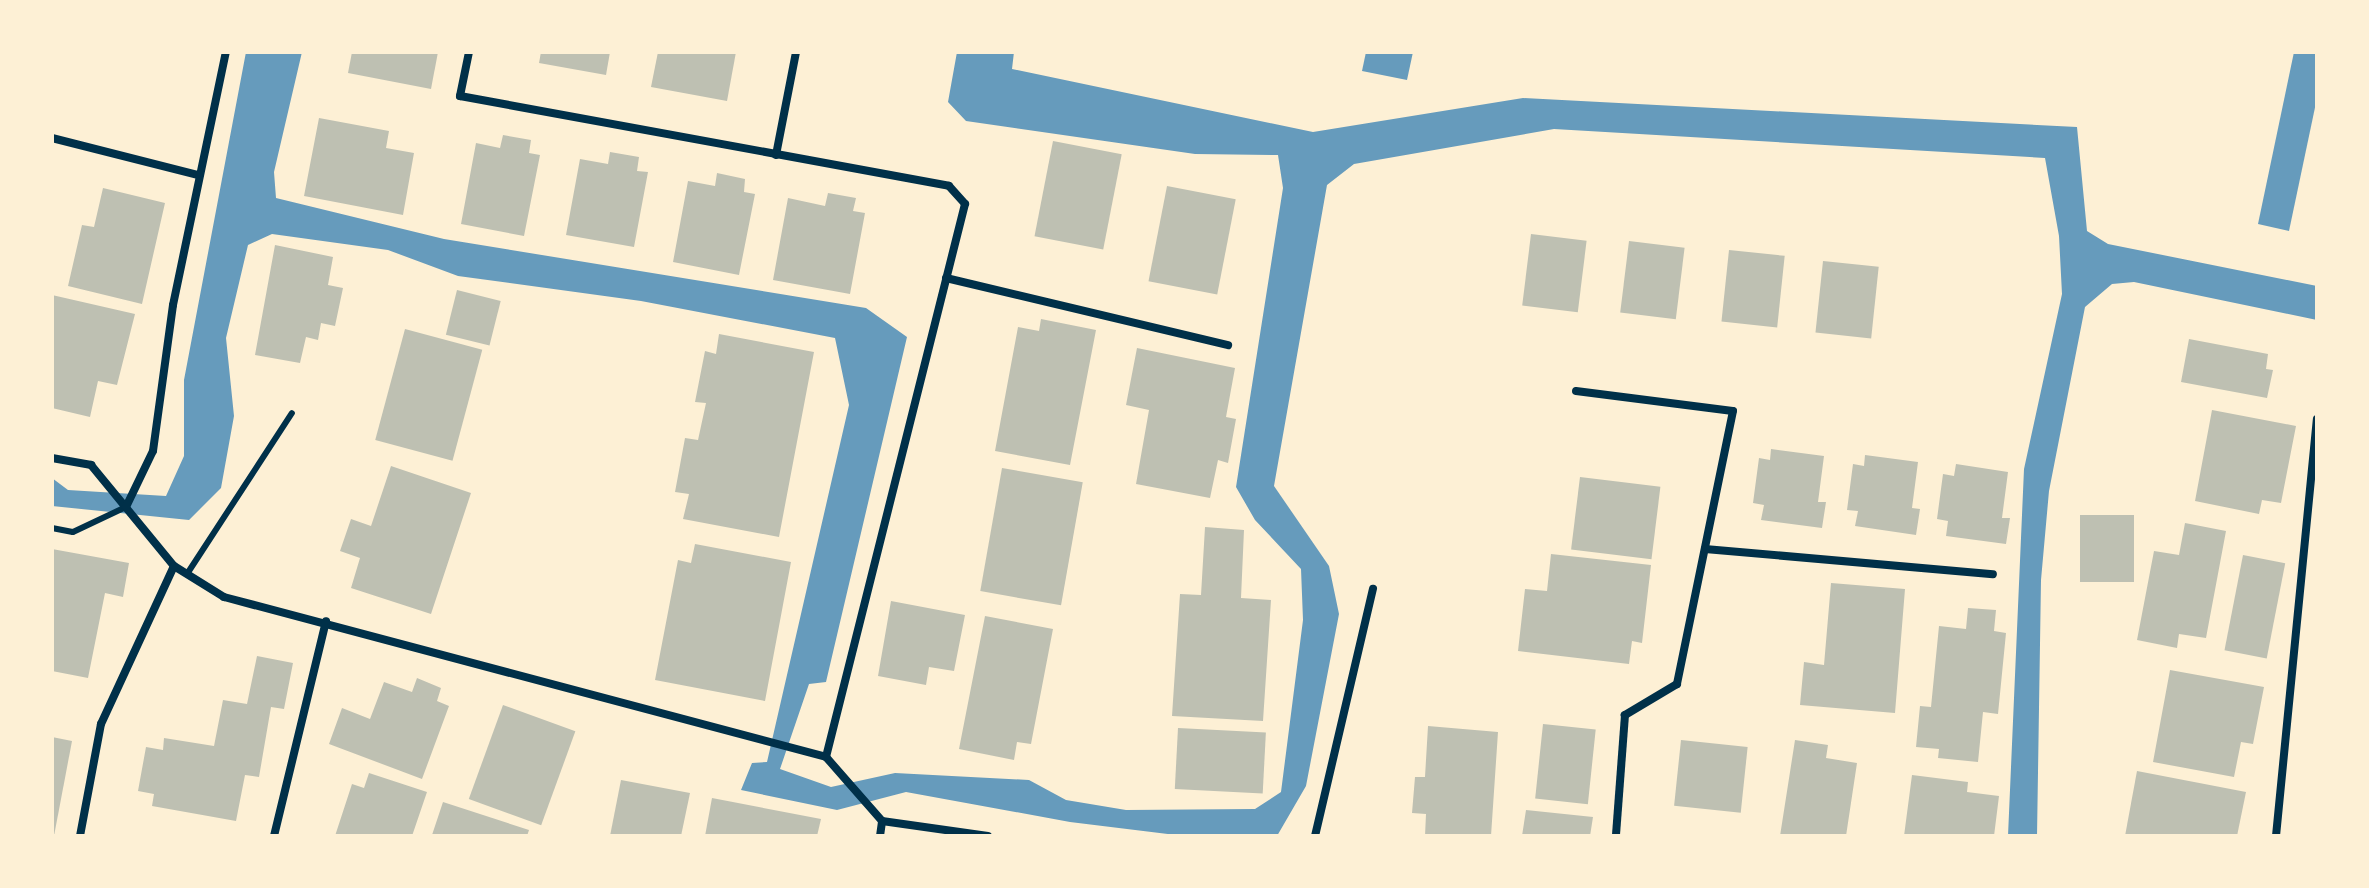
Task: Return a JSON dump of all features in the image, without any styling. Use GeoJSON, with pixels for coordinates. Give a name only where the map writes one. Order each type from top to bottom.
{"type":"FeatureCollection","features":[{"type":"Feature","properties":{"kind":"street"},"geometry":{"type":"LineString","coordinates":[[126,507],[153,451],[198,175],[226,52]]}},
{"type":"Feature","properties":{"kind":"street"},"geometry":{"type":"LineString","coordinates":[[469,52],[460,96],[949,186],[965,204],[826,757]]}},
{"type":"Feature","properties":{"kind":"street"},"geometry":{"type":"LineString","coordinates":[[776,155],[796,52]]}},
{"type":"Feature","properties":{"kind":"street"},"geometry":{"type":"LineString","coordinates":[[52,138],[198,175]]}},
{"type":"Feature","properties":{"kind":"street"},"geometry":{"type":"LineString","coordinates":[[946,278],[1228,345]]}},
{"type":"Feature","properties":{"kind":"street"},"geometry":{"type":"LineString","coordinates":[[1576,391],[1733,411],[1677,684],[1625,715],[1616,836]]}},
{"type":"Feature","properties":{"kind":"street"},"geometry":{"type":"LineString","coordinates":[[2276,836],[2305,511],[2317,419]]}},
{"type":"Feature","properties":{"kind":"street"},"geometry":{"type":"LineString","coordinates":[[52,458],[91,465],[174,566],[224,597],[326,621],[826,757],[882,821],[988,836]]}},
{"type":"Feature","properties":{"kind":"street"},"geometry":{"type":"LineString","coordinates":[[2305,511],[2317,512]]}},
{"type":"Feature","properties":{"kind":"street"},"geometry":{"type":"LineString","coordinates":[[1705,549],[1993,574]]}},
{"type":"Feature","properties":{"kind":"street"},"geometry":{"type":"LineString","coordinates":[[80,836],[101,724],[174,566]]}},
{"type":"Feature","properties":{"kind":"street"},"geometry":{"type":"LineString","coordinates":[[1315,836],[1373,589]]}},
{"type":"Feature","properties":{"kind":"street"},"geometry":{"type":"LineString","coordinates":[[274,836],[326,621]]}},
{"type":"Feature","properties":{"kind":"street"},"geometry":{"type":"LineString","coordinates":[[880,836],[882,821]]}},
{"type":"Feature","properties":{"kind":"lane"},"geometry":{"type":"LineString","coordinates":[[187,574],[292,413]]}},
{"type":"Feature","properties":{"kind":"lane"},"geometry":{"type":"LineString","coordinates":[[52,528],[73,532],[126,507]]}},
{"type":"Feature","properties":{"kind":"water"},"geometry":{"type":"Polygon","coordinates":[[[246,52],[302,52],[274,172],[276,198],[444,239],[866,308],[907,337],[826,682],[809,684],[780,769],[831,787],[895,773],[1029,780],[1066,800],[1126,810],[1255,809],[1281,792],[1303,620],[1301,569],[1255,520],[1236,487],[1283,188],[1278,155],[1195,154],[966,121],[948,102],[957,52],[1014,52],[1012,69],[1313,132],[1523,98],[2077,127],[2087,231],[2108,244],[2317,286],[2317,320],[2134,282],[2112,284],[2085,307],[2049,491],[2041,580],[2037,836],[2008,836],[2024,469],[2062,294],[2059,236],[2045,158],[1554,129],[1354,164],[1327,185],[1274,486],[1329,566],[1339,614],[1306,786],[1277,836],[1184,836],[1070,822],[906,792],[837,810],[741,790],[752,763],[767,762],[849,405],[835,338],[641,301],[458,276],[388,250],[272,234],[248,245],[226,338],[234,416],[221,488],[189,520],[52,506],[52,478],[68,490],[166,496],[184,456],[184,380],[246,52]]]}},
{"type":"Feature","properties":{"kind":"water"},"geometry":{"type":"Polygon","coordinates":[[[1366,52],[1413,52],[1407,80],[1362,71],[1366,52]]]}},
{"type":"Feature","properties":{"kind":"water"},"geometry":{"type":"Polygon","coordinates":[[[2294,52],[2317,52],[2317,98],[2289,231],[2258,224],[2294,52]]]}},
{"type":"Feature","properties":{"kind":"building"},"geometry":{"type":"Polygon","coordinates":[[[352,52],[438,52],[431,89],[348,73],[352,52]]]}},
{"type":"Feature","properties":{"kind":"building"},"geometry":{"type":"Polygon","coordinates":[[[541,52],[610,52],[606,75],[539,63],[541,52]]]}},
{"type":"Feature","properties":{"kind":"building"},"geometry":{"type":"Polygon","coordinates":[[[658,52],[736,52],[727,101],[651,87],[658,52]]]}},
{"type":"Feature","properties":{"kind":"building"},"geometry":{"type":"Polygon","coordinates":[[[319,118],[389,131],[386,148],[414,153],[403,215],[304,196],[319,118]]]}},
{"type":"Feature","properties":{"kind":"building"},"geometry":{"type":"Polygon","coordinates":[[[503,135],[531,140],[529,153],[540,155],[524,236],[461,224],[476,143],[500,148],[503,135]]]}},
{"type":"Feature","properties":{"kind":"building"},"geometry":{"type":"Polygon","coordinates":[[[1053,141],[1122,154],[1103,250],[1034,236],[1053,141]]]}},
{"type":"Feature","properties":{"kind":"building"},"geometry":{"type":"Polygon","coordinates":[[[610,152],[639,157],[637,171],[648,172],[634,247],[566,235],[580,159],[608,164],[610,152]]]}},
{"type":"Feature","properties":{"kind":"building"},"geometry":{"type":"Polygon","coordinates":[[[717,173],[745,179],[744,192],[755,194],[739,275],[673,262],[688,181],[715,186],[717,173]]]}},
{"type":"Feature","properties":{"kind":"building"},"geometry":{"type":"Polygon","coordinates":[[[1167,186],[1236,199],[1217,295],[1148,281],[1167,186]]]}},
{"type":"Feature","properties":{"kind":"building"},"geometry":{"type":"Polygon","coordinates":[[[103,188],[165,203],[142,304],[68,286],[82,225],[94,227],[103,188]]]}},
{"type":"Feature","properties":{"kind":"building"},"geometry":{"type":"Polygon","coordinates":[[[828,193],[856,198],[853,211],[865,213],[850,294],[773,280],[788,198],[825,206],[828,193]]]}},
{"type":"Feature","properties":{"kind":"building"},"geometry":{"type":"Polygon","coordinates":[[[1531,234],[1587,241],[1578,312],[1522,305],[1531,234]]]}},
{"type":"Feature","properties":{"kind":"building"},"geometry":{"type":"Polygon","coordinates":[[[1629,241],[1685,248],[1676,319],[1620,312],[1629,241]]]}},
{"type":"Feature","properties":{"kind":"building"},"geometry":{"type":"Polygon","coordinates":[[[275,245],[333,257],[328,285],[343,288],[335,326],[321,323],[318,340],[306,337],[300,363],[255,355],[275,245]]]}},
{"type":"Feature","properties":{"kind":"building"},"geometry":{"type":"Polygon","coordinates":[[[1729,250],[1785,256],[1777,327],[1721,322],[1729,250]]]}},
{"type":"Feature","properties":{"kind":"building"},"geometry":{"type":"Polygon","coordinates":[[[1823,261],[1879,267],[1871,338],[1815,333],[1823,261]]]}},
{"type":"Feature","properties":{"kind":"building"},"geometry":{"type":"Polygon","coordinates":[[[457,290],[501,301],[490,346],[446,335],[457,290]]]}},
{"type":"Feature","properties":{"kind":"building"},"geometry":{"type":"Polygon","coordinates":[[[52,295],[135,314],[117,385],[98,381],[90,417],[52,408],[52,295]]]}},
{"type":"Feature","properties":{"kind":"building"},"geometry":{"type":"Polygon","coordinates":[[[1041,319],[1096,330],[1070,465],[995,451],[1018,327],[1039,331],[1041,319]]]}},
{"type":"Feature","properties":{"kind":"building"},"geometry":{"type":"Polygon","coordinates":[[[405,329],[482,350],[453,461],[375,440],[405,329]]]}},
{"type":"Feature","properties":{"kind":"building"},"geometry":{"type":"Polygon","coordinates":[[[719,334],[814,352],[779,537],[683,519],[689,494],[675,492],[685,438],[698,440],[706,403],[695,402],[705,351],[716,354],[719,334]]]}},
{"type":"Feature","properties":{"kind":"building"},"geometry":{"type":"Polygon","coordinates":[[[2189,339],[2268,354],[2266,369],[2273,370],[2267,398],[2181,382],[2189,339]]]}},
{"type":"Feature","properties":{"kind":"building"},"geometry":{"type":"Polygon","coordinates":[[[1137,348],[1235,368],[1226,417],[1236,419],[1228,463],[1218,460],[1210,498],[1136,484],[1149,410],[1126,405],[1137,348]]]}},
{"type":"Feature","properties":{"kind":"building"},"geometry":{"type":"Polygon","coordinates":[[[2212,410],[2296,426],[2281,503],[2262,500],[2259,514],[2195,501],[2212,410]]]}},
{"type":"Feature","properties":{"kind":"building"},"geometry":{"type":"Polygon","coordinates":[[[1771,449],[1824,456],[1818,502],[1826,502],[1822,528],[1761,520],[1764,505],[1753,503],[1759,458],[1770,460],[1771,449]]]}},
{"type":"Feature","properties":{"kind":"building"},"geometry":{"type":"Polygon","coordinates":[[[1865,455],[1918,462],[1912,508],[1920,509],[1916,535],[1855,526],[1858,511],[1847,510],[1853,464],[1864,466],[1865,455]]]}},
{"type":"Feature","properties":{"kind":"building"},"geometry":{"type":"Polygon","coordinates":[[[1956,464],[2008,472],[2002,518],[2010,518],[2006,544],[1946,536],[1948,521],[1937,519],[1943,474],[1954,476],[1956,464]]]}},
{"type":"Feature","properties":{"kind":"building"},"geometry":{"type":"Polygon","coordinates":[[[391,466],[471,493],[431,614],[351,588],[360,558],[340,551],[351,519],[371,526],[391,466]]]}},
{"type":"Feature","properties":{"kind":"building"},"geometry":{"type":"Polygon","coordinates":[[[1002,468],[1083,482],[1061,605],[980,591],[1002,468]]]}},
{"type":"Feature","properties":{"kind":"building"},"geometry":{"type":"Polygon","coordinates":[[[1580,477],[1660,487],[1651,559],[1571,549],[1580,477]]]}},
{"type":"Feature","properties":{"kind":"building"},"geometry":{"type":"Polygon","coordinates":[[[2080,515],[2134,515],[2134,582],[2080,582],[2080,515]]]}},
{"type":"Feature","properties":{"kind":"building"},"geometry":{"type":"Polygon","coordinates":[[[2185,523],[2226,531],[2206,638],[2179,634],[2177,648],[2137,640],[2154,551],[2179,555],[2185,523]]]}},
{"type":"Feature","properties":{"kind":"building"},"geometry":{"type":"Polygon","coordinates":[[[1205,527],[1244,530],[1241,598],[1271,600],[1263,721],[1172,716],[1180,594],[1201,595],[1205,527]]]}},
{"type":"Feature","properties":{"kind":"building"},"geometry":{"type":"Polygon","coordinates":[[[695,544],[791,562],[765,701],[655,680],[678,560],[691,563],[695,544]]]}},
{"type":"Feature","properties":{"kind":"building"},"geometry":{"type":"Polygon","coordinates":[[[52,549],[129,563],[123,597],[105,593],[88,678],[52,671],[52,549]]]}},
{"type":"Feature","properties":{"kind":"building"},"geometry":{"type":"Polygon","coordinates":[[[1551,554],[1651,565],[1642,643],[1632,641],[1629,664],[1518,651],[1525,589],[1547,591],[1551,554]]]}},
{"type":"Feature","properties":{"kind":"building"},"geometry":{"type":"Polygon","coordinates":[[[2243,555],[2285,563],[2267,658],[2224,650],[2243,555]]]}},
{"type":"Feature","properties":{"kind":"building"},"geometry":{"type":"Polygon","coordinates":[[[1831,583],[1905,589],[1895,713],[1800,705],[1804,662],[1824,665],[1831,583]]]}},
{"type":"Feature","properties":{"kind":"building"},"geometry":{"type":"Polygon","coordinates":[[[891,601],[965,615],[954,671],[929,667],[926,685],[878,676],[891,601]]]}},
{"type":"Feature","properties":{"kind":"building"},"geometry":{"type":"Polygon","coordinates":[[[1968,608],[1996,610],[1994,631],[2006,633],[1998,714],[1983,712],[1978,762],[1938,758],[1939,749],[1916,747],[1920,706],[1931,707],[1939,626],[1966,629],[1968,608]]]}},
{"type":"Feature","properties":{"kind":"building"},"geometry":{"type":"Polygon","coordinates":[[[985,616],[1053,629],[1031,744],[1017,742],[1014,760],[959,749],[985,616]]]}},
{"type":"Feature","properties":{"kind":"building"},"geometry":{"type":"Polygon","coordinates":[[[257,656],[293,663],[284,709],[271,707],[259,777],[245,775],[236,821],[152,806],[154,794],[138,791],[146,747],[163,750],[164,738],[214,746],[223,700],[247,704],[257,656]]]}},
{"type":"Feature","properties":{"kind":"building"},"geometry":{"type":"Polygon","coordinates":[[[2170,670],[2264,687],[2253,744],[2241,742],[2234,777],[2153,762],[2170,670]]]}},
{"type":"Feature","properties":{"kind":"building"},"geometry":{"type":"Polygon","coordinates":[[[417,678],[441,688],[437,701],[449,706],[422,779],[329,744],[342,708],[370,719],[384,682],[412,692],[417,678]]]}},
{"type":"Feature","properties":{"kind":"building"},"geometry":{"type":"Polygon","coordinates":[[[503,705],[575,731],[541,825],[469,799],[503,705]]]}},
{"type":"Feature","properties":{"kind":"building"},"geometry":{"type":"Polygon","coordinates":[[[1543,724],[1596,730],[1588,804],[1535,799],[1543,724]]]}},
{"type":"Feature","properties":{"kind":"building"},"geometry":{"type":"Polygon","coordinates":[[[1428,726],[1498,732],[1491,836],[1425,836],[1426,814],[1412,813],[1415,777],[1425,777],[1428,726]]]}},
{"type":"Feature","properties":{"kind":"building"},"geometry":{"type":"Polygon","coordinates":[[[1178,728],[1266,733],[1263,794],[1175,789],[1178,728]]]}},
{"type":"Feature","properties":{"kind":"building"},"geometry":{"type":"Polygon","coordinates":[[[52,737],[72,741],[54,836],[52,836],[52,737]]]}},
{"type":"Feature","properties":{"kind":"building"},"geometry":{"type":"Polygon","coordinates":[[[1681,740],[1748,747],[1741,813],[1674,806],[1681,740]]]}},
{"type":"Feature","properties":{"kind":"building"},"geometry":{"type":"Polygon","coordinates":[[[1795,740],[1828,745],[1826,758],[1857,763],[1846,836],[1780,836],[1795,740]]]}},
{"type":"Feature","properties":{"kind":"building"},"geometry":{"type":"Polygon","coordinates":[[[2137,771],[2246,792],[2237,836],[2125,836],[2137,771]]]}},
{"type":"Feature","properties":{"kind":"building"},"geometry":{"type":"Polygon","coordinates":[[[369,773],[427,792],[412,836],[335,836],[352,784],[364,788],[369,773]]]}},
{"type":"Feature","properties":{"kind":"building"},"geometry":{"type":"Polygon","coordinates":[[[1912,775],[1968,782],[1967,792],[1999,796],[1994,836],[1904,836],[1912,775]]]}},
{"type":"Feature","properties":{"kind":"building"},"geometry":{"type":"Polygon","coordinates":[[[621,780],[690,793],[681,836],[610,836],[621,780]]]}},
{"type":"Feature","properties":{"kind":"building"},"geometry":{"type":"Polygon","coordinates":[[[712,798],[821,819],[817,836],[705,836],[712,798]]]}},
{"type":"Feature","properties":{"kind":"building"},"geometry":{"type":"Polygon","coordinates":[[[443,802],[529,830],[527,836],[432,835],[443,802]]]}},
{"type":"Feature","properties":{"kind":"building"},"geometry":{"type":"Polygon","coordinates":[[[1526,810],[1593,817],[1590,836],[1522,836],[1526,810]]]}}]}
